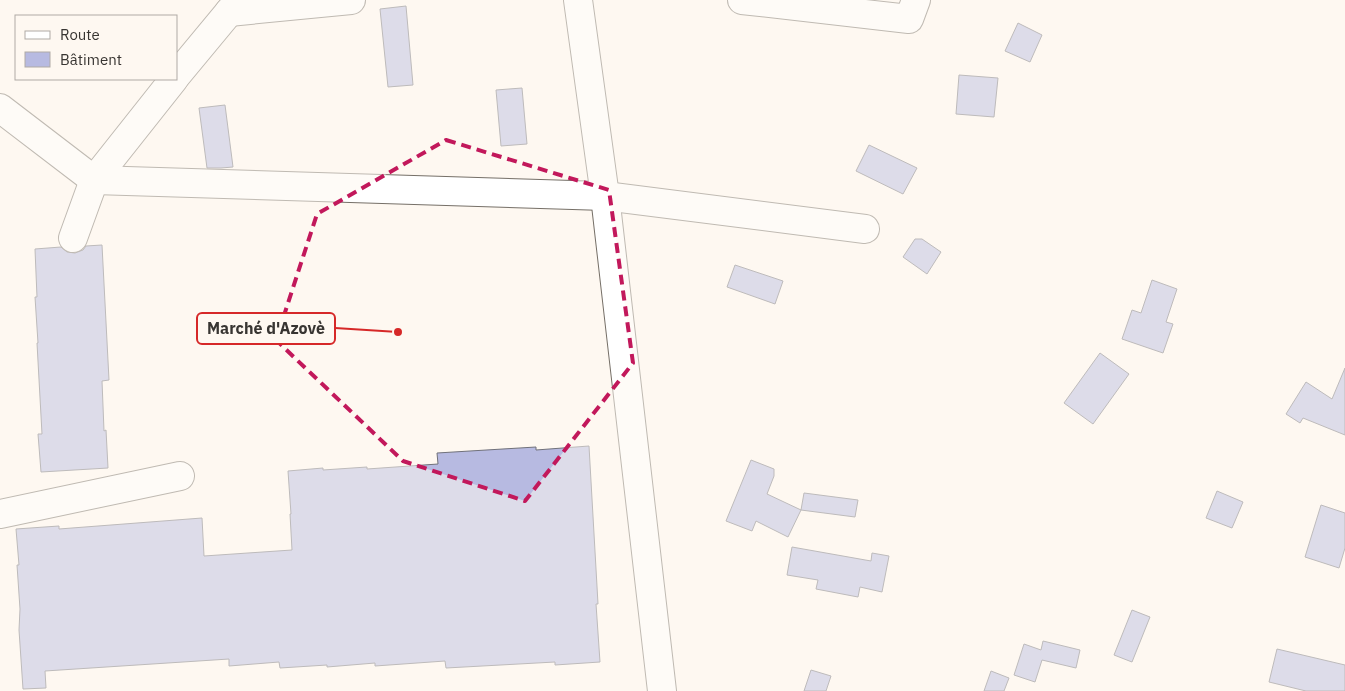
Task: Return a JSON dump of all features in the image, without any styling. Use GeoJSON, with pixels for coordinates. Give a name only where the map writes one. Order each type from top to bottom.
{"type":"FeatureCollection","features":[{"type":"Feature","properties":{"kind":"street"},"geometry":{"type":"LineString","coordinates":[[178,74],[234,6],[351,0]]}},
{"type":"Feature","properties":{"kind":"street"},"geometry":{"type":"LineString","coordinates":[[578,0],[605,196],[662,691]]}},
{"type":"Feature","properties":{"kind":"street"},"geometry":{"type":"LineString","coordinates":[[742,0],[909,19],[916,0]]}},
{"type":"Feature","properties":{"kind":"street"},"geometry":{"type":"LineString","coordinates":[[73,238],[94,180],[173,80]]}},
{"type":"Feature","properties":{"kind":"street"},"geometry":{"type":"LineString","coordinates":[[0,108],[94,180],[605,196],[866,229]]}},
{"type":"Feature","properties":{"kind":"street"},"geometry":{"type":"LineString","coordinates":[[0,514],[180,476]]}},
{"type":"Feature","properties":{"kind":"highlighted area"},"geometry":{"type":"Polygon","coordinates":[[[446,140],[609,190],[633,363],[525,501],[403,461],[276,340],[317,214],[446,140]]]}},
{"type":"Feature","properties":{"kind":"building"},"geometry":{"type":"Polygon","coordinates":[[[406,6],[413,85],[388,87],[380,9],[406,6]]]}},
{"type":"Feature","properties":{"kind":"building"},"geometry":{"type":"Polygon","coordinates":[[[1018,23],[1042,35],[1030,62],[1005,51],[1018,23]]]}},
{"type":"Feature","properties":{"kind":"building"},"geometry":{"type":"Polygon","coordinates":[[[959,75],[998,78],[994,117],[956,114],[959,75]]]}},
{"type":"Feature","properties":{"kind":"building"},"geometry":{"type":"Polygon","coordinates":[[[522,88],[527,144],[501,146],[496,90],[522,88]]]}},
{"type":"Feature","properties":{"kind":"building"},"geometry":{"type":"Polygon","coordinates":[[[225,105],[233,167],[207,168],[199,108],[225,105]]]}},
{"type":"Feature","properties":{"kind":"building"},"geometry":{"type":"Polygon","coordinates":[[[869,145],[917,168],[903,194],[856,171],[869,145]]]}},
{"type":"Feature","properties":{"kind":"building"},"geometry":{"type":"Polygon","coordinates":[[[915,239],[922,239],[941,252],[927,274],[903,257],[915,239]]]}},
{"type":"Feature","properties":{"kind":"building"},"geometry":{"type":"Polygon","coordinates":[[[102,245],[109,380],[102,381],[108,468],[41,472],[38,434],[42,434],[35,297],[37,297],[35,249],[61,247],[67,252],[75,253],[83,250],[86,246],[102,245]]]}},
{"type":"Feature","properties":{"kind":"building"},"geometry":{"type":"Polygon","coordinates":[[[735,265],[783,281],[775,304],[727,287],[735,265]]]}},
{"type":"Feature","properties":{"kind":"building"},"geometry":{"type":"Polygon","coordinates":[[[1152,280],[1177,289],[1166,322],[1173,324],[1163,353],[1122,339],[1132,310],[1141,313],[1152,280]]]}},
{"type":"Feature","properties":{"kind":"building"},"geometry":{"type":"Polygon","coordinates":[[[1100,353],[1129,374],[1093,424],[1064,403],[1100,353]]]}},
{"type":"Feature","properties":{"kind":"building"},"geometry":{"type":"Polygon","coordinates":[[[1345,368],[1345,435],[1303,418],[1300,423],[1286,414],[1306,382],[1332,399],[1345,368]]]}},
{"type":"Feature","properties":{"kind":"building"},"geometry":{"type":"Polygon","coordinates":[[[589,446],[600,662],[555,665],[555,662],[446,668],[445,661],[375,666],[375,663],[280,668],[279,662],[229,666],[229,659],[45,671],[46,688],[23,689],[16,529],[59,526],[59,529],[202,518],[204,556],[292,550],[288,471],[323,468],[323,470],[367,467],[367,469],[438,464],[437,453],[536,447],[536,450],[589,446]]]}},
{"type":"Feature","properties":{"kind":"building"},"geometry":{"type":"Polygon","coordinates":[[[751,460],[774,469],[774,476],[767,494],[801,510],[788,537],[756,521],[752,531],[726,521],[751,460]]]}},
{"type":"Feature","properties":{"kind":"building"},"geometry":{"type":"Polygon","coordinates":[[[1217,491],[1243,502],[1232,528],[1206,518],[1217,491]]]}},
{"type":"Feature","properties":{"kind":"building"},"geometry":{"type":"Polygon","coordinates":[[[804,493],[858,500],[855,517],[801,510],[804,493]]]}},
{"type":"Feature","properties":{"kind":"building"},"geometry":{"type":"Polygon","coordinates":[[[1321,505],[1345,513],[1345,548],[1339,568],[1305,557],[1321,505]]]}},
{"type":"Feature","properties":{"kind":"building"},"geometry":{"type":"Polygon","coordinates":[[[792,547],[871,561],[872,553],[889,556],[882,592],[860,587],[858,597],[816,589],[818,580],[787,575],[792,547]]]}},
{"type":"Feature","properties":{"kind":"building"},"geometry":{"type":"Polygon","coordinates":[[[1132,610],[1150,617],[1132,662],[1114,655],[1132,610]]]}},
{"type":"Feature","properties":{"kind":"building"},"geometry":{"type":"Polygon","coordinates":[[[1043,641],[1080,650],[1076,668],[1042,660],[1035,682],[1014,675],[1024,644],[1041,650],[1043,641]]]}},
{"type":"Feature","properties":{"kind":"building"},"geometry":{"type":"Polygon","coordinates":[[[1277,649],[1345,665],[1345,691],[1306,691],[1269,682],[1277,649]]]}},
{"type":"Feature","properties":{"kind":"building"},"geometry":{"type":"Polygon","coordinates":[[[811,670],[831,676],[826,691],[804,691],[811,670]]]}},
{"type":"Feature","properties":{"kind":"building"},"geometry":{"type":"Polygon","coordinates":[[[991,671],[1009,678],[1004,691],[984,691],[991,671]]]}},
{"type":"Feature","properties":{"kind":"place","name":"Marché d'Azovè"},"geometry":{"type":"Point","coordinates":[398,332]}}]}
